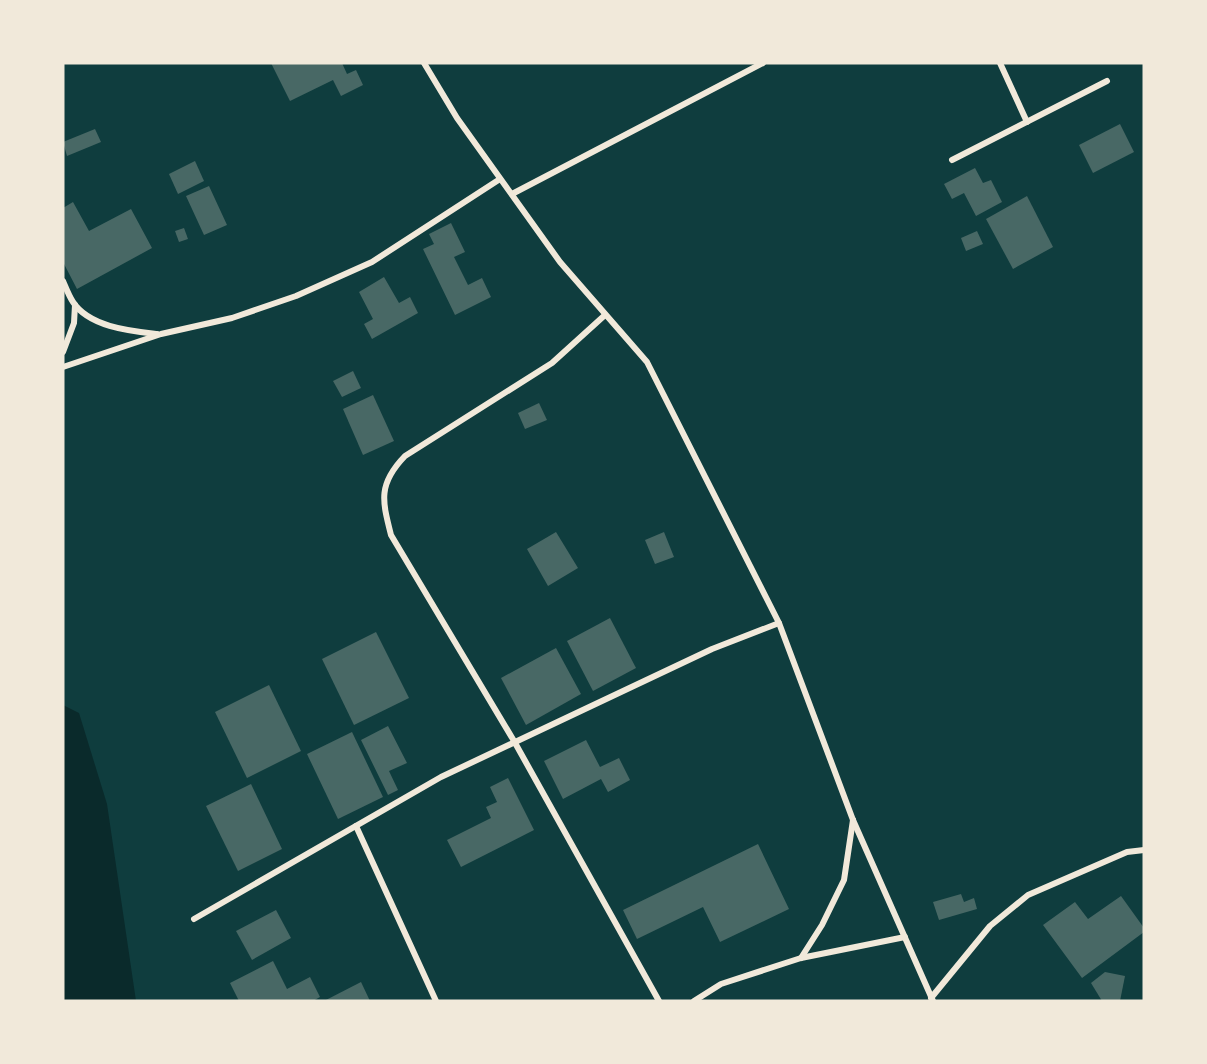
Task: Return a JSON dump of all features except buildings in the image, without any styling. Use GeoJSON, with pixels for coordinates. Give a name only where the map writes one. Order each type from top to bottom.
{"type":"FeatureCollection","features":[{"type":"Feature","properties":{"kind":"street"},"geometry":{"type":"LineString","coordinates":[[424,63],[457,118],[560,262],[647,362],[779,623],[853,820],[932,1000],[990,926],[1028,895],[1127,852],[1144,850]]}},
{"type":"Feature","properties":{"kind":"street"},"geometry":{"type":"LineString","coordinates":[[512,194],[763,63]]}},
{"type":"Feature","properties":{"kind":"street"},"geometry":{"type":"LineString","coordinates":[[1000,63],[1027,122]]}},
{"type":"Feature","properties":{"kind":"street"},"geometry":{"type":"LineString","coordinates":[[952,160],[1107,81]]}},
{"type":"Feature","properties":{"kind":"street"},"geometry":{"type":"LineString","coordinates":[[63,367],[161,334],[232,318],[296,296],[372,262],[500,179]]}},
{"type":"Feature","properties":{"kind":"street"},"geometry":{"type":"LineString","coordinates":[[63,280],[75,305],[95,321],[123,331],[161,334]]}},
{"type":"Feature","properties":{"kind":"street"},"geometry":{"type":"LineString","coordinates":[[63,352],[74,323],[75,305]]}},
{"type":"Feature","properties":{"kind":"street"},"geometry":{"type":"LineString","coordinates":[[605,315],[552,363],[405,456],[393,468],[386,483],[383,504],[392,535],[514,741],[659,1001]]}},
{"type":"Feature","properties":{"kind":"street"},"geometry":{"type":"LineString","coordinates":[[194,919],[441,777],[712,649],[779,623]]}},
{"type":"Feature","properties":{"kind":"street"},"geometry":{"type":"LineString","coordinates":[[801,958],[822,924],[844,880],[853,820]]}},
{"type":"Feature","properties":{"kind":"street"},"geometry":{"type":"LineString","coordinates":[[356,826],[436,1001]]}},
{"type":"Feature","properties":{"kind":"street"},"geometry":{"type":"LineString","coordinates":[[694,1001],[721,984],[801,958],[905,937]]}},
{"type":"Feature","properties":{"kind":"water"},"geometry":{"type":"Polygon","coordinates":[[[63,705],[79,713],[107,804],[136,1001],[63,1001],[63,705]]]}}]}
